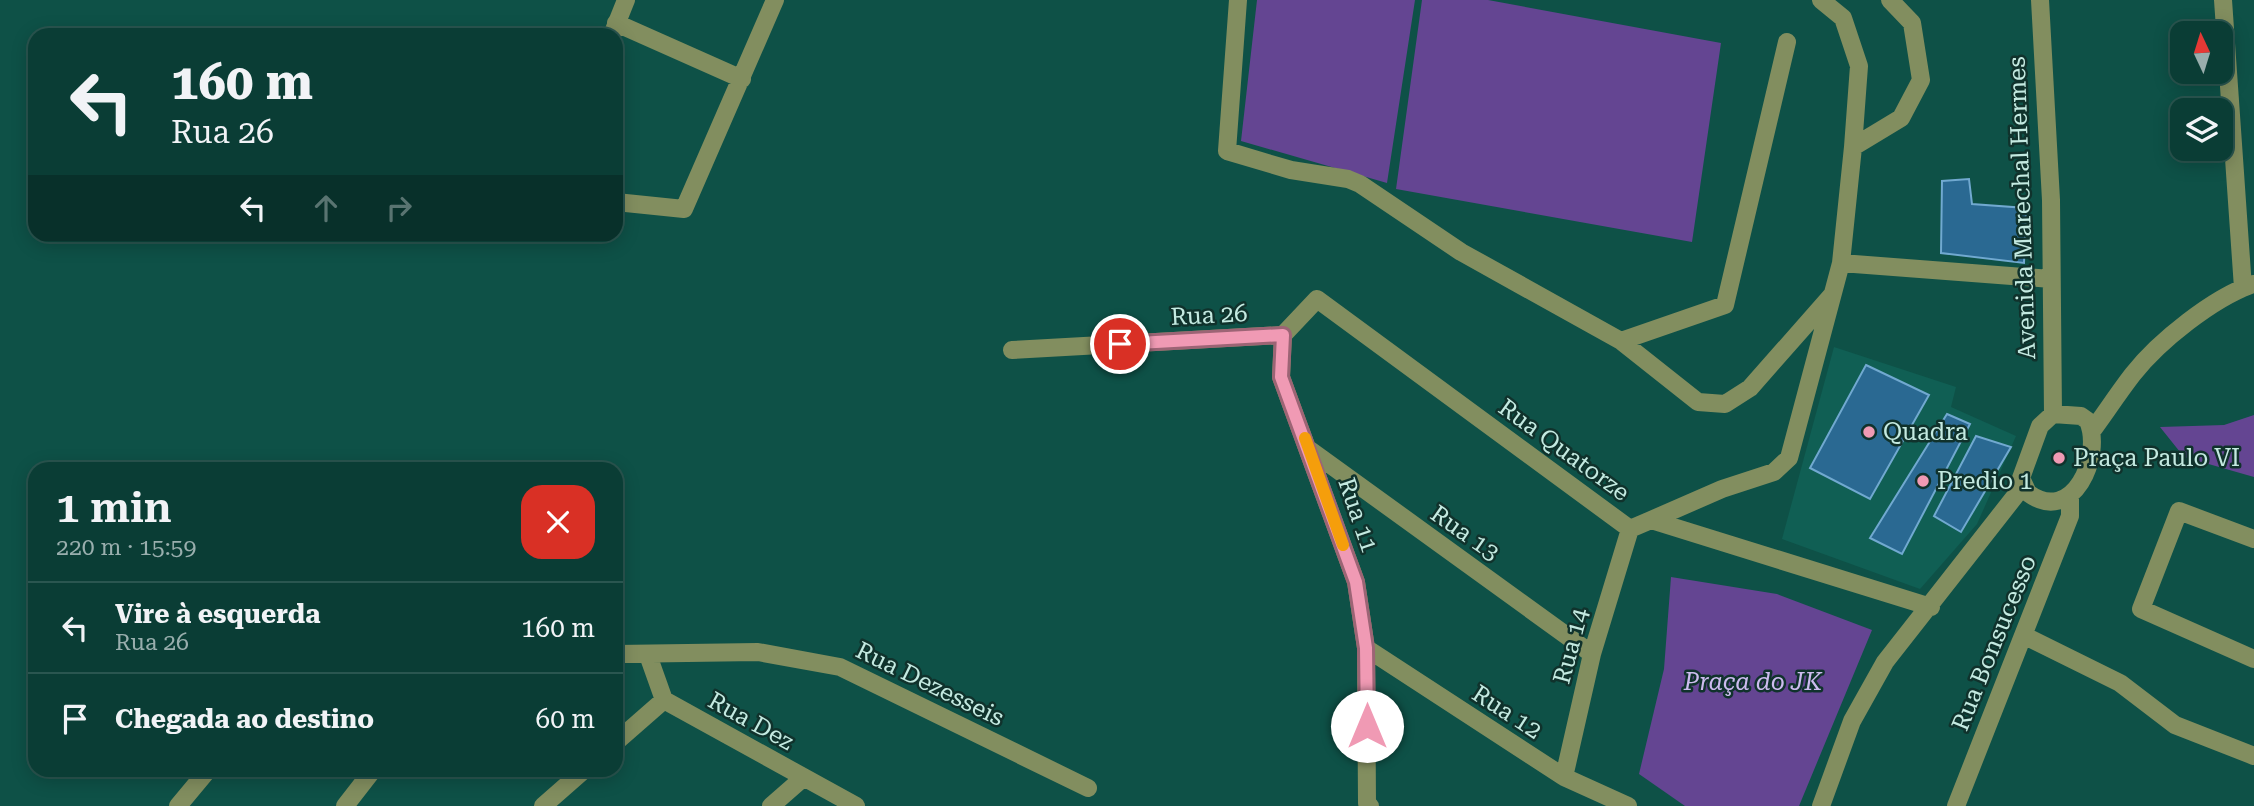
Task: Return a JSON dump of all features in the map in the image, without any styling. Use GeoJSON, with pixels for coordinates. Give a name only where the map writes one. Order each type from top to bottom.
{"type":"FeatureCollection","features":[{"type":"Feature","properties":{"kind":"street"},"geometry":{"type":"LineString","coordinates":[[614,28],[626,0]]}},
{"type":"Feature","properties":{"kind":"street"},"geometry":{"type":"LineString","coordinates":[[623,203],[684,209],[775,0]]}},
{"type":"Feature","properties":{"kind":"street"},"geometry":{"type":"LineString","coordinates":[[1238,0],[1227,151],[1291,170],[1348,179],[1360,184],[1461,252],[1621,341],[1698,402],[1725,404],[1750,388],[1832,295]]}},
{"type":"Feature","properties":{"kind":"street"},"geometry":{"type":"LineString","coordinates":[[1651,520],[1722,489],[1774,472],[1789,458],[1841,264],[1859,66],[1843,18],[1821,0]]}},
{"type":"Feature","properties":{"kind":"street"},"geometry":{"type":"LineString","coordinates":[[1853,147],[1901,118],[1921,80],[1912,23],[1890,0]]}},
{"type":"Feature","properties":{"kind":"street","name":"Avenida Marechal Hermes"},"geometry":{"type":"LineString","coordinates":[[2040,0],[2051,200],[2053,414]]}},
{"type":"Feature","properties":{"kind":"street"},"geometry":{"type":"LineString","coordinates":[[2092,431],[2134,373],[2164,342],[2248,286],[2222,0]]}},
{"type":"Feature","properties":{"kind":"street"},"geometry":{"type":"LineString","coordinates":[[623,33],[742,79]]}},
{"type":"Feature","properties":{"kind":"street"},"geometry":{"type":"LineString","coordinates":[[1621,341],[1725,305],[1787,42]]}},
{"type":"Feature","properties":{"kind":"street"},"geometry":{"type":"LineString","coordinates":[[1841,264],[2050,279]]}},
{"type":"Feature","properties":{"kind":"street","name":"Rua Quatorze"},"geometry":{"type":"LineString","coordinates":[[1283,335],[1317,299],[1630,529],[1651,520],[1931,607]]}},
{"type":"Feature","properties":{"kind":"street","name":"Rua 26"},"geometry":{"type":"LineString","coordinates":[[1012,350],[1283,335]]}},
{"type":"Feature","properties":{"kind":"street","name":"Rua 11"},"geometry":{"type":"LineString","coordinates":[[1283,335],[1281,377],[1310,450],[1356,582],[1366,648],[1367,803],[1370,806]]}},
{"type":"Feature","properties":{"kind":"street"},"geometry":{"type":"LineString","coordinates":[[1821,806],[1852,721],[1885,662],[1931,607],[2023,486],[2022,468],[2040,426],[2053,414],[2081,416],[2088,421],[2092,431],[2090,454],[2077,489],[2070,497],[2045,500],[2033,496],[2023,486]]}},
{"type":"Feature","properties":{"kind":"street","name":"Rua 13"},"geometry":{"type":"LineString","coordinates":[[1310,450],[1592,654]]}},
{"type":"Feature","properties":{"kind":"street","name":"Rua Bonsucesso"},"geometry":{"type":"LineString","coordinates":[[1956,806],[2070,516],[2070,497]]}},
{"type":"Feature","properties":{"kind":"street"},"geometry":{"type":"LineString","coordinates":[[2254,539],[2179,511],[2141,608],[2254,659]]}},
{"type":"Feature","properties":{"kind":"street","name":"Rua 14"},"geometry":{"type":"LineString","coordinates":[[1564,777],[1592,654],[1630,529]]}},
{"type":"Feature","properties":{"kind":"street"},"geometry":{"type":"LineString","coordinates":[[2025,636],[2120,683],[2175,725],[2254,756]]}},
{"type":"Feature","properties":{"kind":"street","name":"Rua 12"},"geometry":{"type":"LineString","coordinates":[[1366,648],[1564,777],[1628,806]]}},
{"type":"Feature","properties":{"kind":"street","name":"Rua Dezesseis"},"geometry":{"type":"LineString","coordinates":[[623,654],[758,652],[840,667],[1088,788]]}},
{"type":"Feature","properties":{"kind":"street"},"geometry":{"type":"LineString","coordinates":[[623,736],[664,700],[648,655]]}},
{"type":"Feature","properties":{"kind":"street","name":"Rua Dez"},"geometry":{"type":"LineString","coordinates":[[664,700],[856,806]]}},
{"type":"Feature","properties":{"kind":"street"},"geometry":{"type":"LineString","coordinates":[[178,806],[202,777]]}},
{"type":"Feature","properties":{"kind":"street"},"geometry":{"type":"LineString","coordinates":[[345,806],[368,777]]}},
{"type":"Feature","properties":{"kind":"street"},"geometry":{"type":"LineString","coordinates":[[543,806],[576,777]]}},
{"type":"Feature","properties":{"kind":"street"},"geometry":{"type":"LineString","coordinates":[[771,806],[803,778]]}},
{"type":"Feature","properties":{"kind":"shaded area"},"geometry":{"type":"Polygon","coordinates":[[[1834,347],[1956,387],[1951,407],[2016,436],[1977,524],[1920,589],[1782,539],[1834,347]]]}},
{"type":"Feature","properties":{"kind":"green space"},"geometry":{"type":"Polygon","coordinates":[[[1257,0],[1415,0],[1387,183],[1241,141],[1257,0]]]}},
{"type":"Feature","properties":{"kind":"green space"},"geometry":{"type":"Polygon","coordinates":[[[1422,0],[1488,0],[1721,43],[1692,242],[1396,189],[1422,0]]]}},
{"type":"Feature","properties":{"kind":"green space"},"geometry":{"type":"Polygon","coordinates":[[[2254,415],[2254,477],[2184,457],[2160,427],[2224,425],[2254,415]]]}},
{"type":"Feature","properties":{"kind":"green space","name":"Praça do JK"},"geometry":{"type":"Polygon","coordinates":[[[1671,577],[1777,594],[1872,630],[1799,806],[1685,806],[1639,774],[1664,669],[1671,577]]]}},
{"type":"Feature","properties":{"kind":"building"},"geometry":{"type":"Polygon","coordinates":[[[1969,179],[1972,204],[2026,208],[2024,263],[1941,253],[1942,181],[1969,179]]]}},
{"type":"Feature","properties":{"kind":"building","name":"Quadra"},"geometry":{"type":"Polygon","coordinates":[[[1866,365],[1929,395],[1870,499],[1810,468],[1866,365]]]}},
{"type":"Feature","properties":{"kind":"building","name":"Predio 1"},"geometry":{"type":"Polygon","coordinates":[[[1947,414],[1970,424],[1902,554],[1870,538],[1947,414]]]}},
{"type":"Feature","properties":{"kind":"building"},"geometry":{"type":"Polygon","coordinates":[[[1976,436],[2011,447],[1961,532],[1934,516],[1976,436]]]}},
{"type":"Feature","properties":{"kind":"slow traffic"},"geometry":{"type":"LineString","coordinates":[[1305,438],[1343,545]]}},
{"type":"Feature","properties":{"kind":"place","name":"Quadra"},"geometry":{"type":"Point","coordinates":[1869,432]}},
{"type":"Feature","properties":{"kind":"place","name":"Praça Paulo VI"},"geometry":{"type":"Point","coordinates":[2059,458]}},
{"type":"Feature","properties":{"kind":"place","name":"Predio 1"},"geometry":{"type":"Point","coordinates":[1923,481]}},
{"type":"Feature","properties":{"kind":"route"},"geometry":{"type":"LineString","coordinates":[[1120,344],[1283,335],[1281,377],[1310,450],[1356,582],[1366,648],[1367,726]]}}]}
